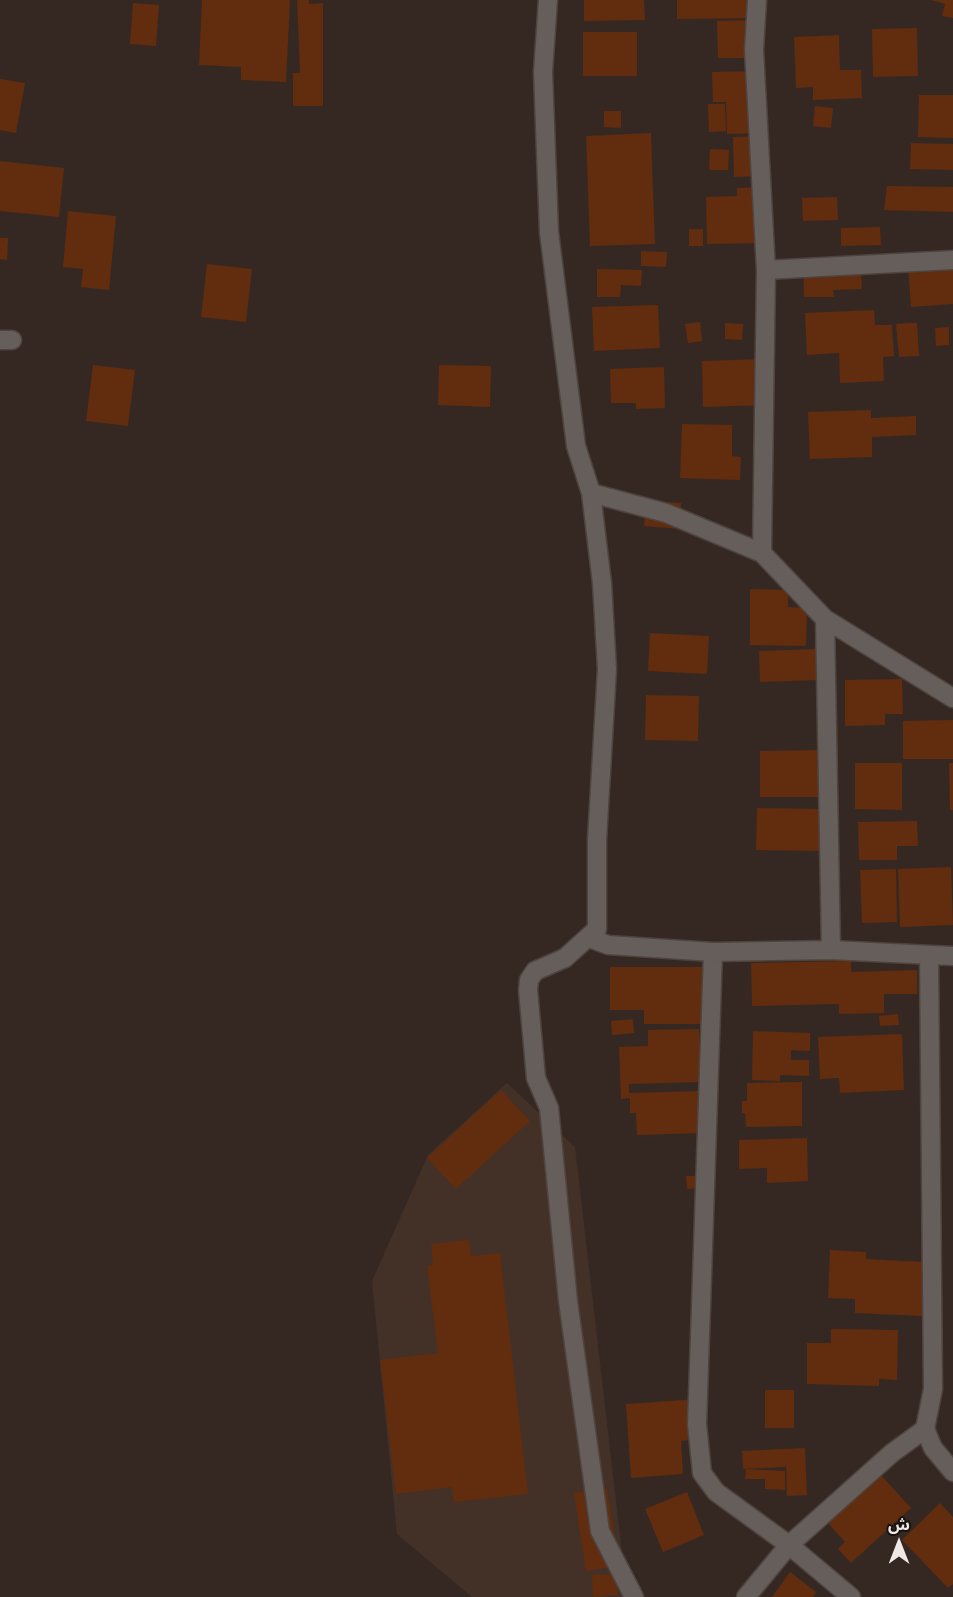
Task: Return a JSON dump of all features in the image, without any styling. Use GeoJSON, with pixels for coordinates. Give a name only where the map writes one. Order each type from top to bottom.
{"type":"FeatureCollection","features":[{"type":"Feature","properties":{"kind":"street"},"geometry":{"type":"LineString","coordinates":[[548,0],[543,72],[549,232],[576,446],[591,493],[602,583],[607,669],[597,840],[597,929],[592,939],[608,945],[713,952],[831,950],[953,956]]}},
{"type":"Feature","properties":{"kind":"street"},"geometry":{"type":"LineString","coordinates":[[757,0],[754,50],[766,270],[762,553]]}},
{"type":"Feature","properties":{"kind":"street"},"geometry":{"type":"LineString","coordinates":[[766,270],[953,260]]}},
{"type":"Feature","properties":{"kind":"street"},"geometry":{"type":"LineString","coordinates":[[591,493],[666,513],[762,553],[825,620],[953,698]]}},
{"type":"Feature","properties":{"kind":"street"},"geometry":{"type":"LineString","coordinates":[[825,620],[831,950]]}},
{"type":"Feature","properties":{"kind":"street"},"geometry":{"type":"LineString","coordinates":[[597,929],[565,958],[535,971],[529,980],[528,990],[536,1078],[549,1108],[568,1302],[600,1531],[634,1597]]}},
{"type":"Feature","properties":{"kind":"street"},"geometry":{"type":"LineString","coordinates":[[713,952],[697,1424],[702,1473],[716,1492],[789,1545],[851,1597]]}},
{"type":"Feature","properties":{"kind":"street"},"geometry":{"type":"LineString","coordinates":[[929,956],[933,1389],[925,1429],[933,1448],[953,1472]]}},
{"type":"Feature","properties":{"kind":"street"},"geometry":{"type":"LineString","coordinates":[[746,1597],[789,1545],[892,1453],[925,1429]]}},
{"type":"Feature","properties":{"kind":"shaded area"},"geometry":{"type":"Polygon","coordinates":[[[507,1083],[575,1147],[627,1597],[472,1597],[397,1534],[372,1281],[428,1155],[507,1083]]]}},
{"type":"Feature","properties":{"kind":"building"},"geometry":{"type":"Polygon","coordinates":[[[202,0],[290,0],[286,82],[241,80],[241,67],[199,65],[202,0]]]}},
{"type":"Feature","properties":{"kind":"building"},"geometry":{"type":"Polygon","coordinates":[[[297,0],[309,0],[309,4],[323,3],[323,106],[293,106],[293,73],[300,73],[297,0]]]}},
{"type":"Feature","properties":{"kind":"building"},"geometry":{"type":"Polygon","coordinates":[[[584,0],[644,0],[645,20],[584,21],[584,0]]]}},
{"type":"Feature","properties":{"kind":"building"},"geometry":{"type":"Polygon","coordinates":[[[677,0],[757,0],[758,18],[677,19],[677,0]]]}},
{"type":"Feature","properties":{"kind":"building"},"geometry":{"type":"Polygon","coordinates":[[[931,0],[953,0],[953,18],[942,16],[945,4],[931,0]]]}},
{"type":"Feature","properties":{"kind":"building"},"geometry":{"type":"Polygon","coordinates":[[[133,3],[159,5],[156,46],[130,44],[133,3]]]}},
{"type":"Feature","properties":{"kind":"building"},"geometry":{"type":"Polygon","coordinates":[[[750,20],[750,58],[718,58],[717,21],[750,20]]]}},
{"type":"Feature","properties":{"kind":"building"},"geometry":{"type":"Polygon","coordinates":[[[917,28],[918,76],[873,77],[872,29],[917,28]]]}},
{"type":"Feature","properties":{"kind":"building"},"geometry":{"type":"Polygon","coordinates":[[[583,32],[637,32],[637,76],[583,76],[583,32]]]}},
{"type":"Feature","properties":{"kind":"building"},"geometry":{"type":"Polygon","coordinates":[[[839,35],[840,70],[861,70],[862,98],[813,100],[813,87],[796,88],[794,37],[839,35]]]}},
{"type":"Feature","properties":{"kind":"building"},"geometry":{"type":"Polygon","coordinates":[[[762,71],[764,133],[727,134],[726,102],[713,102],[712,72],[762,71]]]}},
{"type":"Feature","properties":{"kind":"building"},"geometry":{"type":"Polygon","coordinates":[[[0,79],[25,83],[16,133],[0,130],[0,79]]]}},
{"type":"Feature","properties":{"kind":"building"},"geometry":{"type":"Polygon","coordinates":[[[919,95],[953,95],[953,138],[918,137],[919,95]]]}},
{"type":"Feature","properties":{"kind":"building"},"geometry":{"type":"Polygon","coordinates":[[[708,104],[725,104],[726,131],[709,132],[708,104]]]}},
{"type":"Feature","properties":{"kind":"building"},"geometry":{"type":"Polygon","coordinates":[[[815,106],[833,108],[831,128],[813,126],[815,106]]]}},
{"type":"Feature","properties":{"kind":"building"},"geometry":{"type":"Polygon","coordinates":[[[604,111],[621,111],[621,128],[604,127],[604,111]]]}},
{"type":"Feature","properties":{"kind":"building"},"geometry":{"type":"Polygon","coordinates":[[[651,133],[655,244],[590,246],[586,136],[651,133]]]}},
{"type":"Feature","properties":{"kind":"building"},"geometry":{"type":"Polygon","coordinates":[[[764,136],[765,176],[734,177],[733,137],[764,136]]]}},
{"type":"Feature","properties":{"kind":"building"},"geometry":{"type":"Polygon","coordinates":[[[911,143],[953,144],[953,170],[910,169],[911,143]]]}},
{"type":"Feature","properties":{"kind":"building"},"geometry":{"type":"Polygon","coordinates":[[[710,149],[729,150],[728,170],[709,170],[710,149]]]}},
{"type":"Feature","properties":{"kind":"building"},"geometry":{"type":"Polygon","coordinates":[[[0,161],[64,168],[59,217],[0,211],[0,161]]]}},
{"type":"Feature","properties":{"kind":"building"},"geometry":{"type":"Polygon","coordinates":[[[887,186],[953,187],[953,212],[884,210],[887,186]]]}},
{"type":"Feature","properties":{"kind":"building"},"geometry":{"type":"Polygon","coordinates":[[[767,187],[768,243],[707,244],[706,197],[737,196],[737,188],[767,187]]]}},
{"type":"Feature","properties":{"kind":"building"},"geometry":{"type":"Polygon","coordinates":[[[837,197],[838,220],[803,221],[802,198],[837,197]]]}},
{"type":"Feature","properties":{"kind":"building"},"geometry":{"type":"Polygon","coordinates":[[[68,211],[116,216],[109,290],[81,287],[83,269],[63,267],[68,211]]]}},
{"type":"Feature","properties":{"kind":"building"},"geometry":{"type":"Polygon","coordinates":[[[880,227],[881,245],[841,246],[841,228],[880,227]]]}},
{"type":"Feature","properties":{"kind":"building"},"geometry":{"type":"Polygon","coordinates":[[[689,229],[703,229],[703,246],[689,246],[689,229]]]}},
{"type":"Feature","properties":{"kind":"building"},"geometry":{"type":"Polygon","coordinates":[[[0,238],[8,238],[7,260],[0,259],[0,238]]]}},
{"type":"Feature","properties":{"kind":"building"},"geometry":{"type":"Polygon","coordinates":[[[953,250],[953,304],[911,307],[907,254],[953,250]]]}},
{"type":"Feature","properties":{"kind":"building"},"geometry":{"type":"Polygon","coordinates":[[[641,251],[667,252],[666,267],[641,266],[641,251]]]}},
{"type":"Feature","properties":{"kind":"building"},"geometry":{"type":"Polygon","coordinates":[[[860,258],[862,289],[833,290],[834,297],[804,297],[803,260],[860,258]]]}},
{"type":"Feature","properties":{"kind":"building"},"geometry":{"type":"Polygon","coordinates":[[[207,264],[252,269],[246,322],[201,317],[207,264]]]}},
{"type":"Feature","properties":{"kind":"building"},"geometry":{"type":"Polygon","coordinates":[[[597,269],[642,270],[641,286],[621,285],[620,297],[597,297],[597,269]]]}},
{"type":"Feature","properties":{"kind":"building"},"geometry":{"type":"Polygon","coordinates":[[[658,305],[660,348],[594,351],[592,307],[658,305]]]}},
{"type":"Feature","properties":{"kind":"building"},"geometry":{"type":"Polygon","coordinates":[[[874,310],[875,325],[892,325],[894,356],[883,357],[884,381],[840,383],[839,353],[807,355],[805,313],[874,310]]]}},
{"type":"Feature","properties":{"kind":"building"},"geometry":{"type":"Polygon","coordinates":[[[700,322],[702,341],[688,343],[685,324],[700,322]]]}},
{"type":"Feature","properties":{"kind":"building"},"geometry":{"type":"Polygon","coordinates":[[[725,323],[743,324],[742,340],[725,339],[725,323]]]}},
{"type":"Feature","properties":{"kind":"building"},"geometry":{"type":"Polygon","coordinates":[[[917,323],[919,356],[899,357],[896,324],[917,323]]]}},
{"type":"Feature","properties":{"kind":"building"},"geometry":{"type":"Polygon","coordinates":[[[949,327],[949,345],[936,346],[935,328],[949,327]]]}},
{"type":"Feature","properties":{"kind":"building"},"geometry":{"type":"Polygon","coordinates":[[[767,359],[768,405],[703,407],[702,361],[767,359]]]}},
{"type":"Feature","properties":{"kind":"building"},"geometry":{"type":"Polygon","coordinates":[[[93,365],[135,370],[128,426],[86,421],[93,365]]]}},
{"type":"Feature","properties":{"kind":"building"},"geometry":{"type":"Polygon","coordinates":[[[439,365],[491,366],[490,407],[438,405],[439,365]]]}},
{"type":"Feature","properties":{"kind":"building"},"geometry":{"type":"Polygon","coordinates":[[[664,367],[665,408],[636,409],[636,403],[611,403],[610,369],[664,367]]]}},
{"type":"Feature","properties":{"kind":"building"},"geometry":{"type":"Polygon","coordinates":[[[871,410],[871,418],[916,416],[916,435],[872,437],[872,457],[810,459],[808,412],[871,410]]]}},
{"type":"Feature","properties":{"kind":"building"},"geometry":{"type":"Polygon","coordinates":[[[682,424],[732,425],[732,456],[741,457],[740,480],[680,478],[682,424]]]}},
{"type":"Feature","properties":{"kind":"building"},"geometry":{"type":"Polygon","coordinates":[[[646,501],[681,503],[680,529],[644,526],[646,501]]]}},
{"type":"Feature","properties":{"kind":"building"},"geometry":{"type":"Polygon","coordinates":[[[750,589],[788,590],[788,607],[807,608],[806,646],[750,645],[750,589]]]}},
{"type":"Feature","properties":{"kind":"building"},"geometry":{"type":"Polygon","coordinates":[[[650,633],[709,636],[707,674],[648,671],[650,633]]]}},
{"type":"Feature","properties":{"kind":"building"},"geometry":{"type":"Polygon","coordinates":[[[817,649],[817,680],[760,682],[759,651],[817,649]]]}},
{"type":"Feature","properties":{"kind":"building"},"geometry":{"type":"Polygon","coordinates":[[[902,679],[903,714],[885,714],[885,725],[845,726],[845,680],[902,679]]]}},
{"type":"Feature","properties":{"kind":"building"},"geometry":{"type":"Polygon","coordinates":[[[646,695],[699,696],[698,741],[645,740],[646,695]]]}},
{"type":"Feature","properties":{"kind":"building"},"geometry":{"type":"Polygon","coordinates":[[[953,720],[953,759],[903,759],[903,721],[953,720]]]}},
{"type":"Feature","properties":{"kind":"building"},"geometry":{"type":"Polygon","coordinates":[[[819,750],[819,797],[760,797],[760,751],[819,750]]]}},
{"type":"Feature","properties":{"kind":"building"},"geometry":{"type":"Polygon","coordinates":[[[855,763],[902,763],[902,810],[855,809],[855,763]]]}},
{"type":"Feature","properties":{"kind":"building"},"geometry":{"type":"Polygon","coordinates":[[[949,763],[953,763],[953,810],[950,810],[949,763]]]}},
{"type":"Feature","properties":{"kind":"building"},"geometry":{"type":"Polygon","coordinates":[[[757,808],[824,809],[823,851],[756,850],[757,808]]]}},
{"type":"Feature","properties":{"kind":"building"},"geometry":{"type":"Polygon","coordinates":[[[917,821],[918,846],[897,846],[897,860],[859,860],[858,822],[917,821]]]}},
{"type":"Feature","properties":{"kind":"building"},"geometry":{"type":"Polygon","coordinates":[[[951,867],[953,925],[900,927],[898,869],[951,867]]]}},
{"type":"Feature","properties":{"kind":"building"},"geometry":{"type":"Polygon","coordinates":[[[896,869],[897,922],[862,923],[860,870],[896,869]]]}},
{"type":"Feature","properties":{"kind":"building"},"geometry":{"type":"Polygon","coordinates":[[[851,961],[851,972],[917,970],[917,994],[884,994],[884,1013],[839,1014],[839,1004],[752,1006],[751,963],[851,961]]]}},
{"type":"Feature","properties":{"kind":"building"},"geometry":{"type":"Polygon","coordinates":[[[610,967],[708,967],[708,1024],[644,1024],[644,1010],[610,1010],[610,967]]]}},
{"type":"Feature","properties":{"kind":"building"},"geometry":{"type":"Polygon","coordinates":[[[898,1014],[899,1025],[880,1026],[879,1016],[898,1014]]]}},
{"type":"Feature","properties":{"kind":"building"},"geometry":{"type":"Polygon","coordinates":[[[633,1019],[634,1033],[612,1035],[611,1021],[633,1019]]]}},
{"type":"Feature","properties":{"kind":"building"},"geometry":{"type":"Polygon","coordinates":[[[699,1029],[700,1082],[629,1084],[629,1093],[701,1091],[702,1133],[637,1135],[636,1113],[630,1113],[630,1098],[621,1099],[619,1047],[648,1046],[648,1030],[699,1029]]]}},
{"type":"Feature","properties":{"kind":"building"},"geometry":{"type":"Polygon","coordinates":[[[753,1031],[810,1033],[810,1051],[791,1050],[791,1060],[809,1060],[809,1076],[780,1075],[780,1081],[752,1080],[753,1031]]]}},
{"type":"Feature","properties":{"kind":"building"},"geometry":{"type":"Polygon","coordinates":[[[902,1034],[904,1090],[840,1093],[839,1078],[820,1079],[818,1037],[902,1034]]]}},
{"type":"Feature","properties":{"kind":"building"},"geometry":{"type":"Polygon","coordinates":[[[802,1082],[802,1126],[746,1127],[745,1113],[742,1113],[742,1101],[747,1101],[747,1083],[802,1082]]]}},
{"type":"Feature","properties":{"kind":"building"},"geometry":{"type":"Polygon","coordinates":[[[501,1090],[530,1121],[456,1189],[427,1158],[501,1090]]]}},
{"type":"Feature","properties":{"kind":"building"},"geometry":{"type":"Polygon","coordinates":[[[807,1138],[808,1181],[767,1183],[767,1168],[739,1169],[739,1140],[807,1138]]]}},
{"type":"Feature","properties":{"kind":"building"},"geometry":{"type":"Polygon","coordinates":[[[686,1176],[703,1176],[703,1188],[687,1189],[686,1176]]]}},
{"type":"Feature","properties":{"kind":"building"},"geometry":{"type":"Polygon","coordinates":[[[469,1240],[471,1256],[500,1253],[528,1494],[454,1502],[452,1487],[396,1494],[380,1360],[438,1353],[427,1266],[433,1265],[431,1244],[469,1240]]]}},
{"type":"Feature","properties":{"kind":"building"},"geometry":{"type":"Polygon","coordinates":[[[830,1250],[866,1252],[866,1259],[924,1262],[922,1316],[855,1313],[855,1299],[828,1298],[830,1250]]]}},
{"type":"Feature","properties":{"kind":"building"},"geometry":{"type":"Polygon","coordinates":[[[831,1329],[898,1330],[897,1380],[879,1379],[879,1386],[807,1384],[807,1343],[831,1343],[831,1329]]]}},
{"type":"Feature","properties":{"kind":"building"},"geometry":{"type":"Polygon","coordinates":[[[765,1390],[794,1390],[794,1428],[765,1428],[765,1390]]]}},
{"type":"Feature","properties":{"kind":"building"},"geometry":{"type":"Polygon","coordinates":[[[699,1399],[701,1439],[681,1441],[683,1474],[631,1478],[626,1404],[699,1399]]]}},
{"type":"Feature","properties":{"kind":"building"},"geometry":{"type":"Polygon","coordinates":[[[805,1448],[807,1495],[787,1496],[786,1465],[785,1467],[743,1469],[742,1451],[805,1448]]]}},
{"type":"Feature","properties":{"kind":"building"},"geometry":{"type":"Polygon","coordinates":[[[746,1469],[785,1471],[785,1490],[765,1489],[765,1479],[745,1479],[746,1469]]]}},
{"type":"Feature","properties":{"kind":"building"},"geometry":{"type":"Polygon","coordinates":[[[880,1474],[911,1508],[851,1563],[838,1549],[845,1542],[827,1522],[880,1474]]]}},
{"type":"Feature","properties":{"kind":"building"},"geometry":{"type":"Polygon","coordinates":[[[607,1488],[619,1566],[586,1571],[574,1493],[607,1488]]]}},
{"type":"Feature","properties":{"kind":"building"},"geometry":{"type":"Polygon","coordinates":[[[687,1492],[704,1535],[663,1552],[645,1509],[687,1492]]]}},
{"type":"Feature","properties":{"kind":"building"},"geometry":{"type":"Polygon","coordinates":[[[940,1503],[953,1517],[953,1584],[948,1588],[902,1540],[940,1503]]]}},
{"type":"Feature","properties":{"kind":"building"},"geometry":{"type":"Polygon","coordinates":[[[790,1572],[816,1592],[813,1597],[772,1597],[790,1572]]]}},
{"type":"Feature","properties":{"kind":"building"},"geometry":{"type":"Polygon","coordinates":[[[617,1574],[618,1595],[593,1597],[592,1575],[617,1574]]]}}]}
